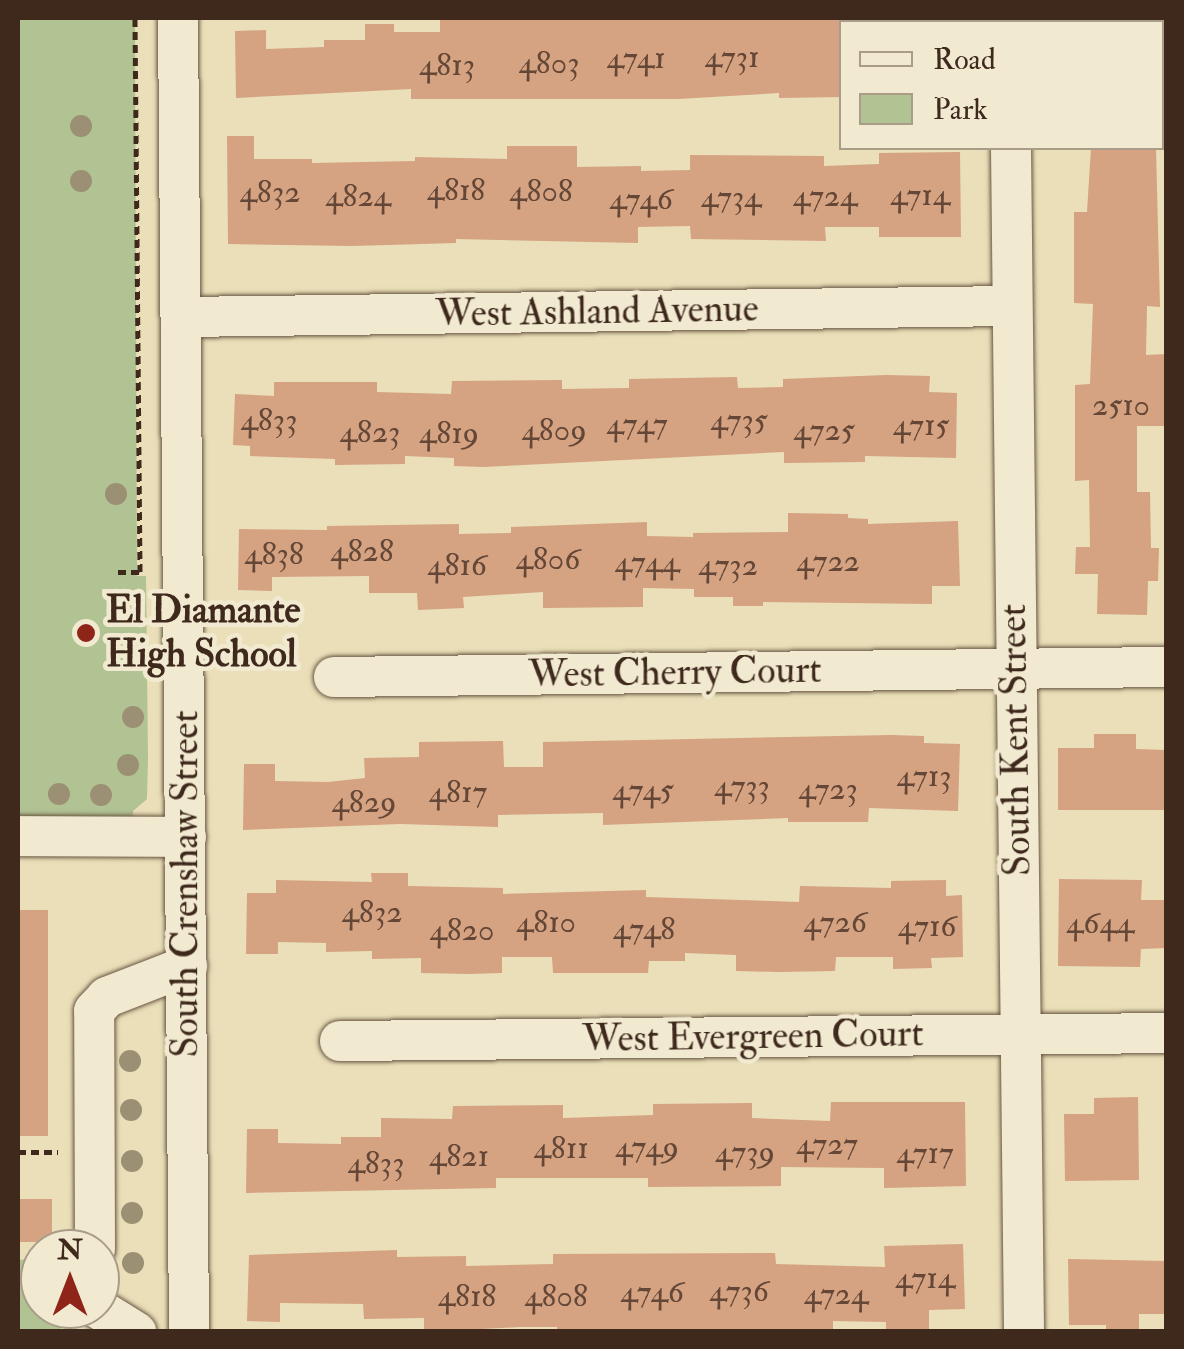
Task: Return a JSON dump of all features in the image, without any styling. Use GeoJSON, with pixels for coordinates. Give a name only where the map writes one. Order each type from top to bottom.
{"type":"FeatureCollection","features":[{"type":"Feature","properties":{"kind":"street","name":"South Crenshaw Street"},"geometry":{"type":"LineString","coordinates":[[178,18],[189,1332]]}},
{"type":"Feature","properties":{"kind":"street","name":"South Kent Street"},"geometry":{"type":"LineString","coordinates":[[1011,150],[1024,1332]]}},
{"type":"Feature","properties":{"kind":"street","name":"West Ashland Avenue"},"geometry":{"type":"LineString","coordinates":[[182,318],[1012,306]]}},
{"type":"Feature","properties":{"kind":"street","name":"West Cherry Court"},"geometry":{"type":"LineString","coordinates":[[334,677],[1166,666]]}},
{"type":"Feature","properties":{"kind":"street"},"geometry":{"type":"LineString","coordinates":[[18,836],[186,837]]}},
{"type":"Feature","properties":{"kind":"street"},"geometry":{"type":"LineString","coordinates":[[94,1229],[94,1011],[107,997],[187,966]]}},
{"type":"Feature","properties":{"kind":"street","name":"West Evergreen Court"},"geometry":{"type":"LineString","coordinates":[[340,1041],[1166,1033]]}},
{"type":"Feature","properties":{"kind":"path"},"geometry":{"type":"LineString","coordinates":[[118,572],[140,572],[135,18]]}},
{"type":"Feature","properties":{"kind":"path"},"geometry":{"type":"LineString","coordinates":[[136,159],[146,160]]}},
{"type":"Feature","properties":{"kind":"path"},"geometry":{"type":"LineString","coordinates":[[18,1152],[58,1152]]}},
{"type":"Feature","properties":{"kind":"green space"},"geometry":{"type":"Polygon","coordinates":[[[18,18],[135,18],[137,576],[146,576],[148,758],[147,799],[133,811],[133,822],[18,822],[18,18]]]}},
{"type":"Feature","properties":{"kind":"green space"},"geometry":{"type":"Polygon","coordinates":[[[18,1260],[20,1329],[61,1330],[18,1330],[18,1260]]]}},
{"type":"Feature","properties":{"kind":"building"},"geometry":{"type":"Polygon","coordinates":[[[440,18],[842,18],[839,97],[779,98],[779,93],[678,99],[411,99],[411,89],[236,98],[235,31],[266,30],[266,49],[324,47],[324,40],[365,40],[365,24],[394,24],[394,32],[440,32],[440,18]]]}},
{"type":"Feature","properties":{"kind":"building"},"geometry":{"type":"Polygon","coordinates":[[[227,136],[254,136],[254,159],[312,159],[312,163],[415,161],[415,157],[507,159],[507,146],[577,146],[577,167],[641,166],[641,171],[690,170],[690,155],[824,156],[824,166],[879,164],[879,153],[960,152],[961,237],[879,237],[879,227],[825,227],[826,241],[691,239],[690,226],[638,227],[638,243],[456,239],[456,243],[352,246],[228,244],[227,136]]]}},
{"type":"Feature","properties":{"kind":"building"},"geometry":{"type":"Polygon","coordinates":[[[1091,150],[1156,150],[1160,307],[1147,306],[1146,355],[1166,354],[1166,426],[1137,426],[1137,492],[1150,492],[1151,548],[1159,548],[1158,581],[1148,581],[1147,615],[1097,614],[1098,574],[1075,574],[1076,547],[1090,547],[1089,480],[1075,481],[1075,385],[1090,384],[1093,304],[1074,303],[1074,212],[1087,212],[1091,150]]]}},
{"type":"Feature","properties":{"kind":"building"},"geometry":{"type":"Polygon","coordinates":[[[930,376],[929,392],[957,393],[956,458],[865,456],[865,462],[784,463],[784,452],[483,467],[454,466],[454,458],[405,456],[405,464],[335,465],[335,459],[250,456],[250,446],[233,445],[235,394],[274,396],[274,382],[377,382],[377,392],[451,394],[452,381],[562,380],[562,389],[629,388],[629,379],[737,377],[738,388],[783,387],[783,379],[930,376]]]}},
{"type":"Feature","properties":{"kind":"building"},"geometry":{"type":"Polygon","coordinates":[[[788,513],[848,514],[848,518],[868,519],[868,524],[958,521],[960,586],[932,586],[932,604],[763,602],[763,606],[733,606],[733,597],[694,597],[694,589],[643,588],[643,607],[543,608],[543,592],[463,597],[464,608],[418,610],[417,593],[369,593],[369,576],[272,577],[272,591],[238,590],[239,529],[459,524],[459,534],[511,533],[511,527],[647,522],[647,536],[693,537],[693,533],[788,532],[788,513]]]}},
{"type":"Feature","properties":{"kind":"building"},"geometry":{"type":"Polygon","coordinates":[[[1094,734],[1136,734],[1136,749],[1166,750],[1166,810],[1058,810],[1058,748],[1094,748],[1094,734]]]}},
{"type":"Feature","properties":{"kind":"building"},"geometry":{"type":"Polygon","coordinates":[[[924,736],[924,743],[960,744],[958,811],[869,808],[868,822],[788,822],[788,818],[603,825],[603,813],[498,815],[498,827],[400,824],[243,830],[244,764],[275,764],[275,781],[328,782],[365,778],[364,758],[419,757],[419,742],[503,741],[504,767],[543,767],[543,742],[924,736]]]}},
{"type":"Feature","properties":{"kind":"building"},"geometry":{"type":"Polygon","coordinates":[[[371,873],[408,873],[408,886],[503,888],[503,894],[646,890],[646,897],[799,902],[800,886],[891,888],[891,881],[946,880],[946,896],[962,895],[963,957],[931,958],[932,968],[893,969],[893,957],[836,957],[835,971],[779,972],[736,971],[736,955],[685,953],[685,961],[649,961],[648,973],[553,973],[552,957],[502,957],[502,973],[468,974],[421,973],[421,958],[372,959],[372,951],[326,952],[326,943],[278,942],[278,954],[246,954],[247,893],[276,893],[276,880],[372,882],[371,873]]]}},
{"type":"Feature","properties":{"kind":"building"},"geometry":{"type":"Polygon","coordinates":[[[1059,879],[1142,880],[1141,900],[1166,900],[1166,948],[1141,949],[1140,967],[1058,966],[1059,879]]]}},
{"type":"Feature","properties":{"kind":"building"},"geometry":{"type":"Polygon","coordinates":[[[18,910],[48,910],[48,1136],[18,1136],[18,910]]]}},
{"type":"Feature","properties":{"kind":"building"},"geometry":{"type":"Polygon","coordinates":[[[1138,1097],[1139,1180],[1065,1181],[1064,1114],[1094,1114],[1094,1098],[1138,1097]]]}},
{"type":"Feature","properties":{"kind":"building"},"geometry":{"type":"Polygon","coordinates":[[[831,1102],[965,1102],[966,1186],[884,1188],[884,1168],[781,1167],[781,1186],[648,1187],[648,1178],[496,1178],[496,1188],[246,1193],[247,1129],[278,1129],[278,1143],[341,1144],[341,1137],[381,1137],[381,1118],[452,1119],[453,1106],[563,1105],[563,1118],[653,1115],[653,1104],[752,1103],[752,1118],[830,1121],[831,1102]]]}},
{"type":"Feature","properties":{"kind":"building"},"geometry":{"type":"Polygon","coordinates":[[[18,1199],[52,1199],[52,1229],[20,1229],[18,1242],[18,1199]]]}},
{"type":"Feature","properties":{"kind":"building"},"geometry":{"type":"Polygon","coordinates":[[[963,1244],[965,1309],[929,1310],[929,1332],[886,1332],[886,1322],[833,1321],[833,1332],[557,1332],[557,1327],[520,1327],[424,1332],[424,1318],[364,1319],[363,1304],[280,1303],[280,1322],[247,1321],[249,1255],[397,1250],[397,1257],[466,1256],[466,1266],[553,1264],[553,1254],[775,1253],[776,1264],[885,1267],[884,1246],[963,1244]]]}},
{"type":"Feature","properties":{"kind":"building"},"geometry":{"type":"Polygon","coordinates":[[[1068,1259],[1166,1261],[1166,1314],[1139,1314],[1139,1332],[1106,1332],[1106,1325],[1069,1325],[1068,1259]]]}},
{"type":"Feature","properties":{"kind":"place","name":"El Diamante High School"},"geometry":{"type":"Point","coordinates":[86,633]}}]}
